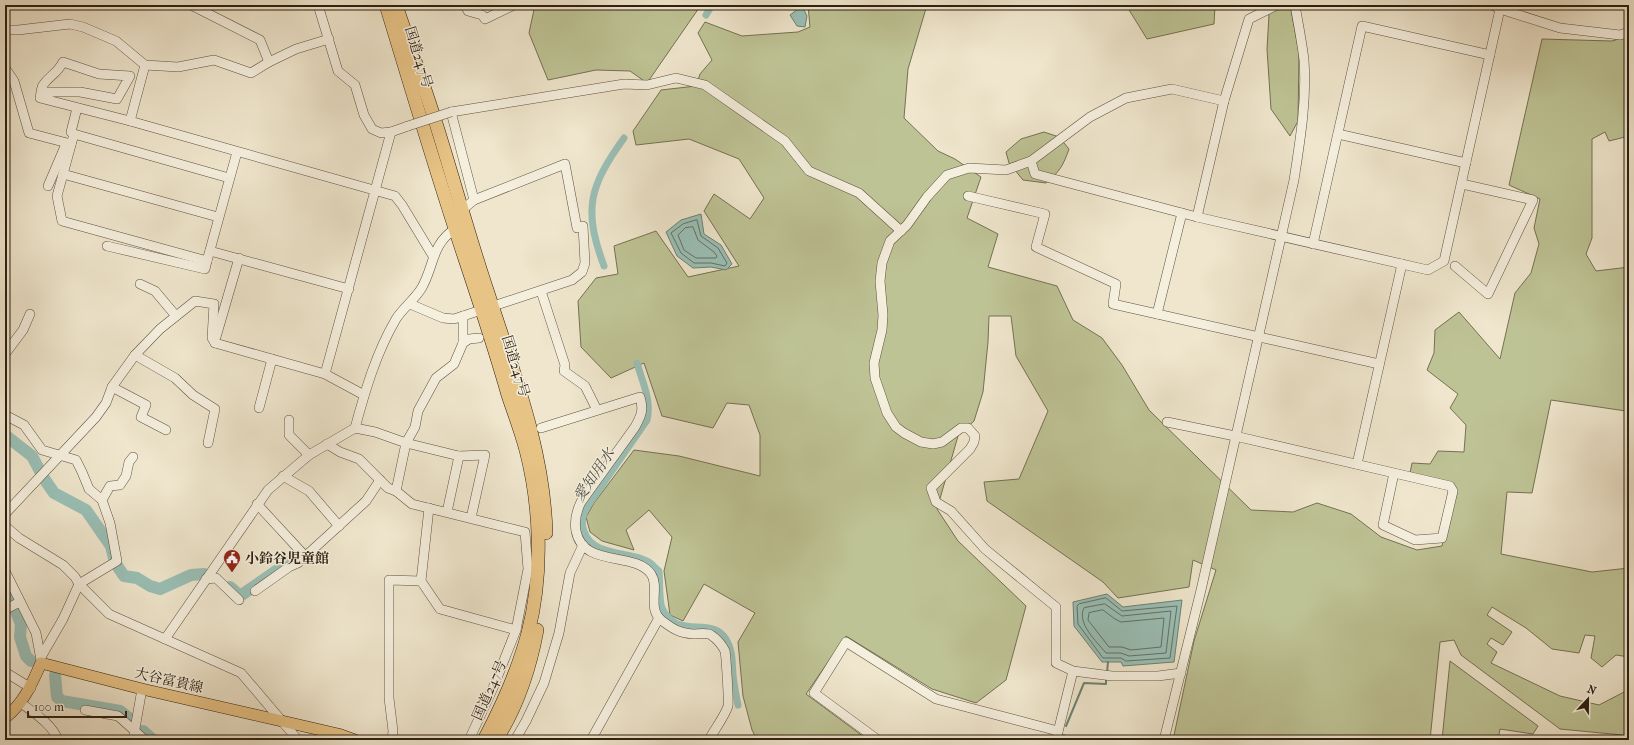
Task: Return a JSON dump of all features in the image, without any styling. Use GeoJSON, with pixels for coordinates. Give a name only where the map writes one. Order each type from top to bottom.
{"type":"FeatureCollection","features":[{"type":"Feature","properties":{"kind":"highway","name":"国道247号"},"geometry":{"type":"LineString","coordinates":[[386,5],[455,229],[487,308],[531,432],[540,469],[545,523],[546,562],[542,605],[527,672],[516,701],[496,740]]}},
{"type":"Feature","properties":{"kind":"highway","name":"国道247号"},"geometry":{"type":"LineString","coordinates":[[396,5],[462,210],[487,308],[495,350],[526,450],[533,487],[537,533],[537,572],[534,602],[519,665],[484,740]]}},
{"type":"Feature","properties":{"kind":"main road"},"geometry":{"type":"LineString","coordinates":[[5,718],[21,703],[31,688],[41,660]]}},
{"type":"Feature","properties":{"kind":"main road","name":"大谷富貴線"},"geometry":{"type":"LineString","coordinates":[[41,660],[142,689],[282,722],[336,737],[355,740]]}},
{"type":"Feature","properties":{"kind":"street"},"geometry":{"type":"LineString","coordinates":[[191,5],[260,40],[269,62]]}},
{"type":"Feature","properties":{"kind":"street"},"geometry":{"type":"LineString","coordinates":[[318,5],[338,72],[355,86],[364,115],[372,129],[381,133],[391,132],[451,112],[624,84],[647,85],[676,78],[705,84],[785,141],[809,171],[859,193],[901,231]]}},
{"type":"Feature","properties":{"kind":"street"},"geometry":{"type":"LineString","coordinates":[[465,5],[468,11],[482,15],[485,19],[514,5]]}},
{"type":"Feature","properties":{"kind":"street"},"geometry":{"type":"LineString","coordinates":[[1197,217],[1224,101],[1248,19],[1277,5]]}},
{"type":"Feature","properties":{"kind":"street"},"geometry":{"type":"LineString","coordinates":[[1164,740],[1182,673],[1294,180],[1302,134],[1304,61],[1295,5]]}},
{"type":"Feature","properties":{"kind":"street"},"geometry":{"type":"LineString","coordinates":[[1031,161],[1035,174],[1182,214],[1428,270],[1444,261],[1490,55],[1496,7],[1560,28],[1620,36],[1629,32]]}},
{"type":"Feature","properties":{"kind":"street"},"geometry":{"type":"LineString","coordinates":[[5,30],[70,24],[83,27],[116,40],[145,65],[178,67],[214,60],[251,74],[269,62],[296,49],[329,39]]}},
{"type":"Feature","properties":{"kind":"street"},"geometry":{"type":"LineString","coordinates":[[1313,244],[1362,26],[1490,55]]}},
{"type":"Feature","properties":{"kind":"street"},"geometry":{"type":"LineString","coordinates":[[41,92],[80,92],[117,99],[130,76],[99,74],[63,62],[59,70],[42,86],[41,92],[40,98],[130,121],[395,196],[433,256]]}},
{"type":"Feature","properties":{"kind":"street"},"geometry":{"type":"LineString","coordinates":[[130,121],[145,65]]}},
{"type":"Feature","properties":{"kind":"street"},"geometry":{"type":"LineString","coordinates":[[5,68],[14,81],[29,133],[69,143]]}},
{"type":"Feature","properties":{"kind":"street"},"geometry":{"type":"LineString","coordinates":[[1182,673],[1158,676],[1112,676],[1073,671],[1056,663],[1056,606],[984,549],[951,511],[936,502],[932,494],[931,488],[970,449],[974,442],[975,436],[968,428],[961,428],[942,442],[933,444],[921,442],[904,433],[896,427],[887,413],[875,378],[874,362],[882,330],[883,315],[880,281],[882,263],[890,241],[907,225],[927,197],[947,175],[969,168],[1000,171],[1006,170],[1031,161],[1090,117],[1126,98],[1172,89],[1224,101]]}},
{"type":"Feature","properties":{"kind":"street"},"geometry":{"type":"LineString","coordinates":[[77,108],[71,132],[74,134],[229,178]]}},
{"type":"Feature","properties":{"kind":"street"},"geometry":{"type":"LineString","coordinates":[[451,112],[474,200]]}},
{"type":"Feature","properties":{"kind":"street"},"geometry":{"type":"LineString","coordinates":[[325,374],[391,132]]}},
{"type":"Feature","properties":{"kind":"street"},"geometry":{"type":"LineString","coordinates":[[48,186],[74,134]]}},
{"type":"Feature","properties":{"kind":"street"},"geometry":{"type":"LineString","coordinates":[[1338,134],[1466,163]]}},
{"type":"Feature","properties":{"kind":"street"},"geometry":{"type":"LineString","coordinates":[[69,143],[58,196],[62,221],[207,261]]}},
{"type":"Feature","properties":{"kind":"street"},"geometry":{"type":"LineString","coordinates":[[107,246],[205,269],[237,152]]}},
{"type":"Feature","properties":{"kind":"street"},"geometry":{"type":"LineString","coordinates":[[410,304],[443,318],[454,319],[572,280],[582,272],[585,263],[583,226],[577,228],[565,164],[474,200],[462,210]]}},
{"type":"Feature","properties":{"kind":"street"},"geometry":{"type":"LineString","coordinates":[[63,174],[218,217]]}},
{"type":"Feature","properties":{"kind":"street"},"geometry":{"type":"LineString","coordinates":[[1455,266],[1488,294],[1533,200],[1462,184]]}},
{"type":"Feature","properties":{"kind":"street"},"geometry":{"type":"LineString","coordinates":[[968,196],[1045,214],[1036,246],[1116,284],[1113,304],[1258,335],[1379,364]]}},
{"type":"Feature","properties":{"kind":"street"},"geometry":{"type":"LineString","coordinates":[[1157,314],[1182,214]]}},
{"type":"Feature","properties":{"kind":"street"},"geometry":{"type":"LineString","coordinates":[[354,428],[376,361],[396,318],[410,304],[422,288],[433,256],[447,234],[455,229]]}},
{"type":"Feature","properties":{"kind":"street"},"geometry":{"type":"LineString","coordinates":[[210,251],[349,289]]}},
{"type":"Feature","properties":{"kind":"street"},"geometry":{"type":"LineString","coordinates":[[215,343],[239,258]]}},
{"type":"Feature","properties":{"kind":"street"},"geometry":{"type":"LineString","coordinates":[[1357,464],[1402,264]]}},
{"type":"Feature","properties":{"kind":"street"},"geometry":{"type":"LineString","coordinates":[[140,284],[155,291],[176,316]]}},
{"type":"Feature","properties":{"kind":"street"},"geometry":{"type":"LineString","coordinates":[[541,291],[565,365],[564,371],[585,386],[597,410]]}},
{"type":"Feature","properties":{"kind":"street"},"geometry":{"type":"LineString","coordinates":[[5,514],[62,455],[96,416],[106,403],[112,387],[135,355],[160,328],[195,301],[214,304],[212,338],[215,343],[325,374],[364,395]]}},
{"type":"Feature","properties":{"kind":"street"},"geometry":{"type":"LineString","coordinates":[[5,354],[23,330],[30,314]]}},
{"type":"Feature","properties":{"kind":"street"},"geometry":{"type":"LineString","coordinates":[[396,491],[406,443],[415,427],[418,411],[436,378],[454,364],[459,356],[463,343],[463,316]]}},
{"type":"Feature","properties":{"kind":"street"},"geometry":{"type":"LineString","coordinates":[[463,343],[469,339],[479,338]]}},
{"type":"Feature","properties":{"kind":"street"},"geometry":{"type":"LineString","coordinates":[[135,355],[175,378],[193,395],[215,409],[208,443]]}},
{"type":"Feature","properties":{"kind":"street"},"geometry":{"type":"LineString","coordinates":[[259,408],[272,359]]}},
{"type":"Feature","properties":{"kind":"street"},"geometry":{"type":"LineString","coordinates":[[112,387],[146,405],[141,417],[166,430]]}},
{"type":"Feature","properties":{"kind":"street"},"geometry":{"type":"LineString","coordinates":[[541,428],[640,397],[642,415],[581,502],[576,514],[578,537],[582,545],[597,555],[638,564],[647,569],[652,575],[655,585],[655,610],[659,618],[676,631],[710,634],[720,642],[725,652],[728,705],[709,740]]}},
{"type":"Feature","properties":{"kind":"street"},"geometry":{"type":"LineString","coordinates":[[5,415],[24,425],[42,450],[76,460],[89,489],[102,500],[110,523],[117,561],[80,584],[41,660]]}},
{"type":"Feature","properties":{"kind":"street"},"geometry":{"type":"LineString","coordinates":[[289,420],[289,434],[309,455]]}},
{"type":"Feature","properties":{"kind":"street"},"geometry":{"type":"LineString","coordinates":[[1167,422],[1235,436],[1450,486],[1453,491],[1442,538],[1415,540],[1384,525],[1394,473]]}},
{"type":"Feature","properties":{"kind":"street"},"geometry":{"type":"LineString","coordinates":[[165,639],[268,490],[309,455],[354,428],[375,432],[406,443],[460,456],[485,456],[471,518]]}},
{"type":"Feature","properties":{"kind":"street"},"geometry":{"type":"LineString","coordinates":[[327,444],[340,452],[359,459],[388,488],[396,491],[412,504],[525,532],[528,569],[516,630],[469,740]]}},
{"type":"Feature","properties":{"kind":"street"},"geometry":{"type":"LineString","coordinates":[[102,500],[110,486],[120,485],[126,476],[129,462],[133,456]]}},
{"type":"Feature","properties":{"kind":"street"},"geometry":{"type":"LineString","coordinates":[[447,512],[460,456]]}},
{"type":"Feature","properties":{"kind":"street"},"geometry":{"type":"LineString","coordinates":[[283,476],[309,492],[339,526]]}},
{"type":"Feature","properties":{"kind":"street"},"geometry":{"type":"LineString","coordinates":[[255,591],[289,567],[298,563],[306,556],[366,501],[380,480]]}},
{"type":"Feature","properties":{"kind":"street"},"geometry":{"type":"LineString","coordinates":[[257,504],[306,556]]}},
{"type":"Feature","properties":{"kind":"street"},"geometry":{"type":"LineString","coordinates":[[429,508],[421,581],[440,609],[516,630]]}},
{"type":"Feature","properties":{"kind":"street"},"geometry":{"type":"LineString","coordinates":[[5,526],[19,538],[63,565],[109,614],[241,673],[298,740]]}},
{"type":"Feature","properties":{"kind":"street"},"geometry":{"type":"LineString","coordinates":[[515,740],[544,683],[559,633],[570,573],[582,545]]}},
{"type":"Feature","properties":{"kind":"street"},"geometry":{"type":"LineString","coordinates":[[5,571],[36,633],[41,660]]}},
{"type":"Feature","properties":{"kind":"street"},"geometry":{"type":"LineString","coordinates":[[206,579],[216,578],[239,600]]}},
{"type":"Feature","properties":{"kind":"street"},"geometry":{"type":"LineString","coordinates":[[392,740],[393,731],[389,698],[389,580],[421,581]]}},
{"type":"Feature","properties":{"kind":"street"},"geometry":{"type":"LineString","coordinates":[[5,604],[8,608],[20,602]]}},
{"type":"Feature","properties":{"kind":"street"},"geometry":{"type":"LineString","coordinates":[[591,740],[659,618]]}},
{"type":"Feature","properties":{"kind":"street"},"geometry":{"type":"LineString","coordinates":[[878,740],[814,693],[846,642],[936,699],[1057,736],[1073,671]]}},
{"type":"Feature","properties":{"kind":"street"},"geometry":{"type":"LineString","coordinates":[[5,672],[31,688]]}},
{"type":"Feature","properties":{"kind":"street"},"geometry":{"type":"LineString","coordinates":[[134,735],[142,689]]}},
{"type":"Feature","properties":{"kind":"street"},"geometry":{"type":"LineString","coordinates":[[21,703],[43,720],[56,734],[58,740]]}},
{"type":"Feature","properties":{"kind":"street"},"geometry":{"type":"LineString","coordinates":[[85,710],[118,716],[134,735],[145,740]]}},
{"type":"Feature","properties":{"kind":"green space"},"geometry":{"type":"Polygon","coordinates":[[[535,5],[701,5],[647,83],[630,71],[596,70],[548,80],[529,33],[535,5]]]}},
{"type":"Feature","properties":{"kind":"green space"},"geometry":{"type":"Polygon","coordinates":[[[808,5],[927,5],[908,69],[904,118],[938,151],[955,159],[981,177],[967,218],[998,234],[988,267],[1057,286],[1073,320],[1102,338],[1122,365],[1149,410],[1251,510],[1293,512],[1317,503],[1351,514],[1381,537],[1417,550],[1442,546],[1455,486],[1410,473],[1412,463],[1430,464],[1438,451],[1464,452],[1466,425],[1450,408],[1458,394],[1427,370],[1434,353],[1435,330],[1459,312],[1500,359],[1515,293],[1531,273],[1539,244],[1534,228],[1540,199],[1509,185],[1542,39],[1612,41],[1629,36],[1629,136],[1609,141],[1605,132],[1592,139],[1592,238],[1586,254],[1596,271],[1629,267],[1629,371],[1625,372],[1626,411],[1551,400],[1532,493],[1507,492],[1501,554],[1592,572],[1629,568],[1629,657],[1616,655],[1602,667],[1591,658],[1595,636],[1585,635],[1579,653],[1552,649],[1526,628],[1492,607],[1487,615],[1512,632],[1503,645],[1491,638],[1487,644],[1497,652],[1491,663],[1560,696],[1599,705],[1626,691],[1629,691],[1629,740],[1622,740],[1622,735],[1560,729],[1461,655],[1454,640],[1440,642],[1430,740],[1173,740],[1194,641],[1216,570],[1193,560],[1189,587],[1118,598],[1103,582],[987,501],[984,482],[1019,479],[1048,411],[1016,356],[1011,316],[989,316],[983,392],[974,421],[958,436],[937,509],[958,541],[1026,606],[1006,680],[976,703],[932,689],[846,636],[806,694],[868,740],[757,740],[752,730],[743,696],[738,642],[755,613],[704,584],[683,621],[670,615],[664,571],[672,537],[649,510],[626,530],[634,550],[602,541],[590,532],[586,517],[594,503],[634,450],[679,456],[760,476],[760,435],[749,405],[727,403],[713,428],[662,416],[644,363],[611,378],[581,347],[578,301],[596,278],[618,274],[614,246],[656,231],[688,277],[739,266],[704,211],[714,194],[750,219],[764,198],[739,159],[689,139],[636,145],[633,131],[661,90],[696,86],[700,74],[712,60],[698,33],[705,22],[742,36],[798,32],[810,27],[808,5]]]}},
{"type":"Feature","properties":{"kind":"green space"},"geometry":{"type":"Polygon","coordinates":[[[1126,5],[1220,5],[1215,6],[1214,24],[1147,39],[1126,5]]]}},
{"type":"Feature","properties":{"kind":"green space"},"geometry":{"type":"Polygon","coordinates":[[[1243,5],[1290,5],[1299,52],[1298,121],[1290,136],[1271,109],[1267,49],[1269,15],[1243,5]]]}},
{"type":"Feature","properties":{"kind":"green space"},"geometry":{"type":"Polygon","coordinates":[[[1044,132],[1059,137],[1069,149],[1065,160],[1055,175],[1046,183],[1023,180],[1009,163],[1006,152],[1021,139],[1044,132]]]}},
{"type":"Feature","properties":{"kind":"green space"},"geometry":{"type":"Polygon","coordinates":[[[1450,661],[1538,726],[1533,734],[1500,729],[1498,740],[1442,740],[1450,661]]]}},
{"type":"Feature","properties":{"kind":"water"},"geometry":{"type":"Polygon","coordinates":[[[802,6],[807,16],[805,27],[797,26],[790,15],[802,6]]]}},
{"type":"Feature","properties":{"kind":"water"},"geometry":{"type":"Polygon","coordinates":[[[701,214],[704,234],[721,245],[732,264],[726,270],[711,267],[693,268],[677,256],[666,232],[681,220],[701,214]]]}},
{"type":"Feature","properties":{"kind":"water"},"geometry":{"type":"Polygon","coordinates":[[[1107,594],[1123,607],[1182,600],[1174,662],[1123,666],[1121,662],[1102,662],[1074,626],[1073,602],[1107,594]]]}},
{"type":"Feature","properties":{"kind":"waterway","name":"愛知用水"},"geometry":{"type":"LineString","coordinates":[[706,15],[712,5]]}},
{"type":"Feature","properties":{"kind":"waterway","name":"愛知用水"},"geometry":{"type":"LineString","coordinates":[[604,266],[593,229],[593,199],[603,171],[624,138]]}},
{"type":"Feature","properties":{"kind":"waterway","name":"愛知用水"},"geometry":{"type":"LineString","coordinates":[[637,363],[647,398],[647,420],[587,507],[582,519],[582,525],[588,539],[595,545],[612,552],[639,558],[648,562],[659,571],[661,605],[668,618],[685,626],[703,627],[720,632],[726,639],[731,652],[733,679],[738,705]]}},
{"type":"Feature","properties":{"kind":"waterway"},"geometry":{"type":"LineString","coordinates":[[5,435],[32,456],[41,473]]}},
{"type":"Feature","properties":{"kind":"waterway"},"geometry":{"type":"LineString","coordinates":[[43,477],[54,493],[86,510],[111,546],[114,558]]}},
{"type":"Feature","properties":{"kind":"waterway"},"geometry":{"type":"LineString","coordinates":[[230,587],[240,596],[298,556]]}},
{"type":"Feature","properties":{"kind":"waterway"},"geometry":{"type":"LineString","coordinates":[[116,564],[124,576],[137,578],[150,586],[160,589],[191,575],[204,574]]}},
{"type":"Feature","properties":{"kind":"waterway"},"geometry":{"type":"LineString","coordinates":[[5,590],[11,601]]}},
{"type":"Feature","properties":{"kind":"waterway"},"geometry":{"type":"LineString","coordinates":[[14,607],[21,624],[20,637],[26,656],[31,661]]}},
{"type":"Feature","properties":{"kind":"waterway"},"geometry":{"type":"LineString","coordinates":[[1107,672],[1108,662]]}},
{"type":"Feature","properties":{"kind":"waterway"},"geometry":{"type":"LineString","coordinates":[[55,675],[57,697],[62,701],[120,711],[130,719]]}},
{"type":"Feature","properties":{"kind":"waterway"},"geometry":{"type":"LineString","coordinates":[[1066,726],[1084,683],[1106,684],[1106,679]]}},
{"type":"Feature","properties":{"kind":"waterway"},"geometry":{"type":"LineString","coordinates":[[143,731],[153,740]]}},
{"type":"Feature","properties":{"kind":"waterway"},"geometry":{"type":"LineString","coordinates":[[1063,740],[1064,735]]}},
{"type":"Feature","properties":{"kind":"place","name":"小鈴谷児童館"},"geometry":{"type":"Point","coordinates":[232,573]}}]}
